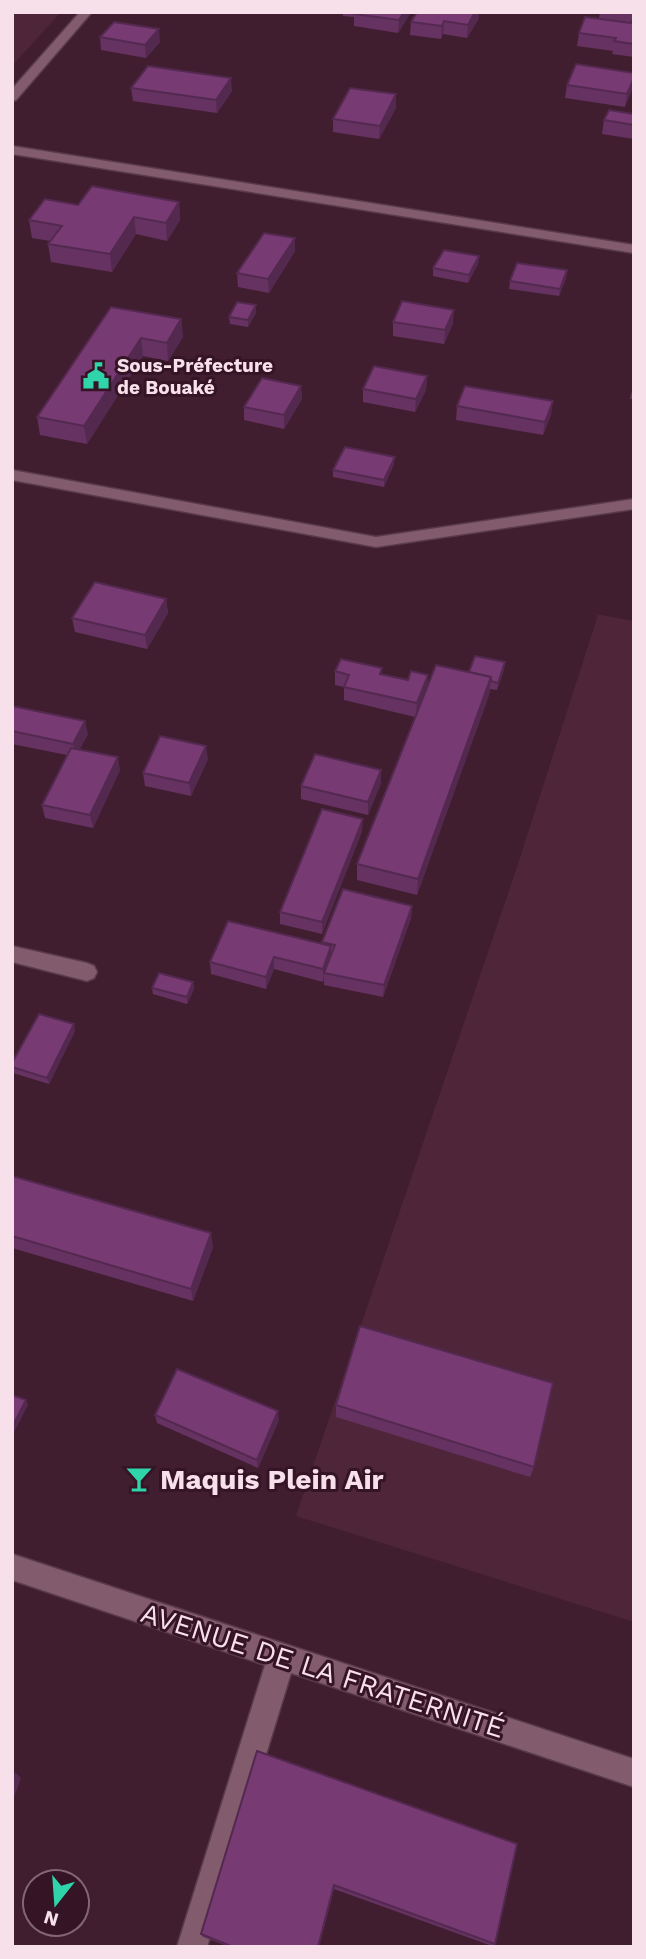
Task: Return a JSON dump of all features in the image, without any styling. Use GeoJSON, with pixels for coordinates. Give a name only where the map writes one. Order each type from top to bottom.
{"type":"FeatureCollection","features":[{"type":"Feature","properties":{"kind":"street"},"geometry":{"type":"LineString","coordinates":[[12,97],[86,12]]}},
{"type":"Feature","properties":{"kind":"street"},"geometry":{"type":"LineString","coordinates":[[12,150],[634,249]]}},
{"type":"Feature","properties":{"kind":"street"},"geometry":{"type":"LineString","coordinates":[[12,475],[376,542],[634,504]]}},
{"type":"Feature","properties":{"kind":"street"},"geometry":{"type":"LineString","coordinates":[[12,954],[87,972]]}},
{"type":"Feature","properties":{"kind":"street","name":"AVENUE DE LA FRATERNITÉ"},"geometry":{"type":"LineString","coordinates":[[12,1567],[634,1773]]}},
{"type":"Feature","properties":{"kind":"street"},"geometry":{"type":"LineString","coordinates":[[192,1947],[282,1656]]}},
{"type":"Feature","properties":{"kind":"shaded area"},"geometry":{"type":"Polygon","coordinates":[[[12,12],[61,12],[12,66],[12,12]]]}},
{"type":"Feature","properties":{"kind":"shaded area"},"geometry":{"type":"Polygon","coordinates":[[[591,613],[634,621],[634,1622],[296,1516],[517,867],[598,615],[591,613]]]}},
{"type":"Feature","properties":{"kind":"building"},"geometry":{"type":"Polygon","coordinates":[[[404,12],[399,20],[354,14],[404,12]]]}},
{"type":"Feature","properties":{"kind":"building"},"geometry":{"type":"Polygon","coordinates":[[[417,12],[475,12],[468,25],[444,21],[442,26],[411,22],[417,12]]]}},
{"type":"Feature","properties":{"kind":"building"},"geometry":{"type":"Polygon","coordinates":[[[585,17],[631,23],[634,18],[634,44],[614,41],[616,38],[579,33],[585,17]]]}},
{"type":"Feature","properties":{"kind":"building"},"geometry":{"type":"Polygon","coordinates":[[[114,22],[159,29],[145,45],[100,37],[114,22]]]}},
{"type":"Feature","properties":{"kind":"building"},"geometry":{"type":"Polygon","coordinates":[[[576,64],[634,73],[634,78],[627,94],[567,85],[576,64]]]}},
{"type":"Feature","properties":{"kind":"building"},"geometry":{"type":"Polygon","coordinates":[[[148,66],[231,78],[216,100],[131,88],[148,66]]]}},
{"type":"Feature","properties":{"kind":"building"},"geometry":{"type":"Polygon","coordinates":[[[350,88],[396,94],[380,126],[333,119],[350,88]]]}},
{"type":"Feature","properties":{"kind":"building"},"geometry":{"type":"Polygon","coordinates":[[[609,110],[634,114],[634,125],[604,120],[609,110]]]}},
{"type":"Feature","properties":{"kind":"building"},"geometry":{"type":"Polygon","coordinates":[[[92,186],[179,202],[166,223],[134,217],[110,254],[48,244],[62,226],[29,220],[45,199],[78,205],[92,186]]]}},
{"type":"Feature","properties":{"kind":"building"},"geometry":{"type":"Polygon","coordinates":[[[264,233],[295,238],[268,279],[237,273],[264,233]]]}},
{"type":"Feature","properties":{"kind":"building"},"geometry":{"type":"Polygon","coordinates":[[[444,250],[479,256],[469,275],[433,268],[444,250]]]}},
{"type":"Feature","properties":{"kind":"building"},"geometry":{"type":"Polygon","coordinates":[[[517,263],[567,270],[560,289],[510,281],[517,263]]]}},
{"type":"Feature","properties":{"kind":"building"},"geometry":{"type":"Polygon","coordinates":[[[402,301],[454,310],[445,330],[393,322],[402,301]]]}},
{"type":"Feature","properties":{"kind":"building"},"geometry":{"type":"Polygon","coordinates":[[[237,302],[256,305],[248,320],[229,317],[237,302]]]}},
{"type":"Feature","properties":{"kind":"building"},"geometry":{"type":"Polygon","coordinates":[[[111,307],[181,319],[167,343],[141,338],[84,426],[37,417],[111,307]]]}},
{"type":"Feature","properties":{"kind":"building"},"geometry":{"type":"Polygon","coordinates":[[[374,366],[427,376],[416,399],[363,389],[374,366]]]}},
{"type":"Feature","properties":{"kind":"building"},"geometry":{"type":"Polygon","coordinates":[[[262,378],[301,386],[284,415],[244,407],[262,378]]]}},
{"type":"Feature","properties":{"kind":"building"},"geometry":{"type":"Polygon","coordinates":[[[465,386],[553,401],[545,422],[457,406],[465,386]]]}},
{"type":"Feature","properties":{"kind":"building"},"geometry":{"type":"Polygon","coordinates":[[[345,447],[395,457],[384,480],[333,470],[345,447]]]}},
{"type":"Feature","properties":{"kind":"building"},"geometry":{"type":"Polygon","coordinates":[[[95,582],[166,599],[145,635],[72,618],[95,582]]]}},
{"type":"Feature","properties":{"kind":"building"},"geometry":{"type":"Polygon","coordinates":[[[475,656],[505,662],[498,683],[491,681],[491,677],[469,672],[475,656]]]}},
{"type":"Feature","properties":{"kind":"building"},"geometry":{"type":"Polygon","coordinates":[[[341,659],[382,668],[380,674],[408,680],[411,671],[428,675],[417,703],[344,687],[349,675],[335,671],[341,659]]]}},
{"type":"Feature","properties":{"kind":"building"},"geometry":{"type":"Polygon","coordinates":[[[436,665],[491,677],[418,879],[357,864],[436,665]]]}},
{"type":"Feature","properties":{"kind":"building"},"geometry":{"type":"Polygon","coordinates":[[[12,706],[85,721],[73,744],[12,731],[12,706]]]}},
{"type":"Feature","properties":{"kind":"building"},"geometry":{"type":"Polygon","coordinates":[[[160,736],[206,746],[189,783],[143,773],[160,736]]]}},
{"type":"Feature","properties":{"kind":"building"},"geometry":{"type":"Polygon","coordinates":[[[71,748],[118,757],[90,815],[42,805],[71,748]]]}},
{"type":"Feature","properties":{"kind":"building"},"geometry":{"type":"Polygon","coordinates":[[[315,754],[381,770],[368,802],[301,786],[315,754]]]}},
{"type":"Feature","properties":{"kind":"building"},"geometry":{"type":"Polygon","coordinates":[[[322,809],[363,819],[322,922],[280,912],[322,809]]]}},
{"type":"Feature","properties":{"kind":"building"},"geometry":{"type":"Polygon","coordinates":[[[343,889],[412,906],[384,985],[324,973],[335,945],[322,942],[343,889]]]}},
{"type":"Feature","properties":{"kind":"building"},"geometry":{"type":"Polygon","coordinates":[[[228,921],[331,946],[323,969],[274,957],[266,977],[210,962],[228,921]]]}},
{"type":"Feature","properties":{"kind":"building"},"geometry":{"type":"Polygon","coordinates":[[[159,973],[193,982],[187,997],[152,988],[159,973]]]}},
{"type":"Feature","properties":{"kind":"building"},"geometry":{"type":"Polygon","coordinates":[[[39,1014],[74,1024],[47,1078],[12,1067],[39,1014]]]}},
{"type":"Feature","properties":{"kind":"building"},"geometry":{"type":"Polygon","coordinates":[[[12,1176],[211,1233],[191,1289],[12,1236],[12,1176]]]}},
{"type":"Feature","properties":{"kind":"building"},"geometry":{"type":"Polygon","coordinates":[[[360,1326],[553,1383],[534,1467],[336,1405],[360,1326]]]}},
{"type":"Feature","properties":{"kind":"building"},"geometry":{"type":"Polygon","coordinates":[[[177,1369],[278,1411],[257,1460],[155,1415],[177,1369]]]}},
{"type":"Feature","properties":{"kind":"building"},"geometry":{"type":"Polygon","coordinates":[[[12,1395],[26,1400],[12,1427],[12,1395]]]}},
{"type":"Feature","properties":{"kind":"building"},"geometry":{"type":"Polygon","coordinates":[[[257,1751],[517,1844],[495,1944],[334,1885],[318,1947],[233,1947],[201,1934],[257,1751]]]}},
{"type":"Feature","properties":{"kind":"place","name":"Sous-Préfecture de Bouaké"},"geometry":{"type":"Point","coordinates":[96,376]}},
{"type":"Feature","properties":{"kind":"place","name":"Maquis Plein Air"},"geometry":{"type":"Point","coordinates":[139,1479]}}]}
